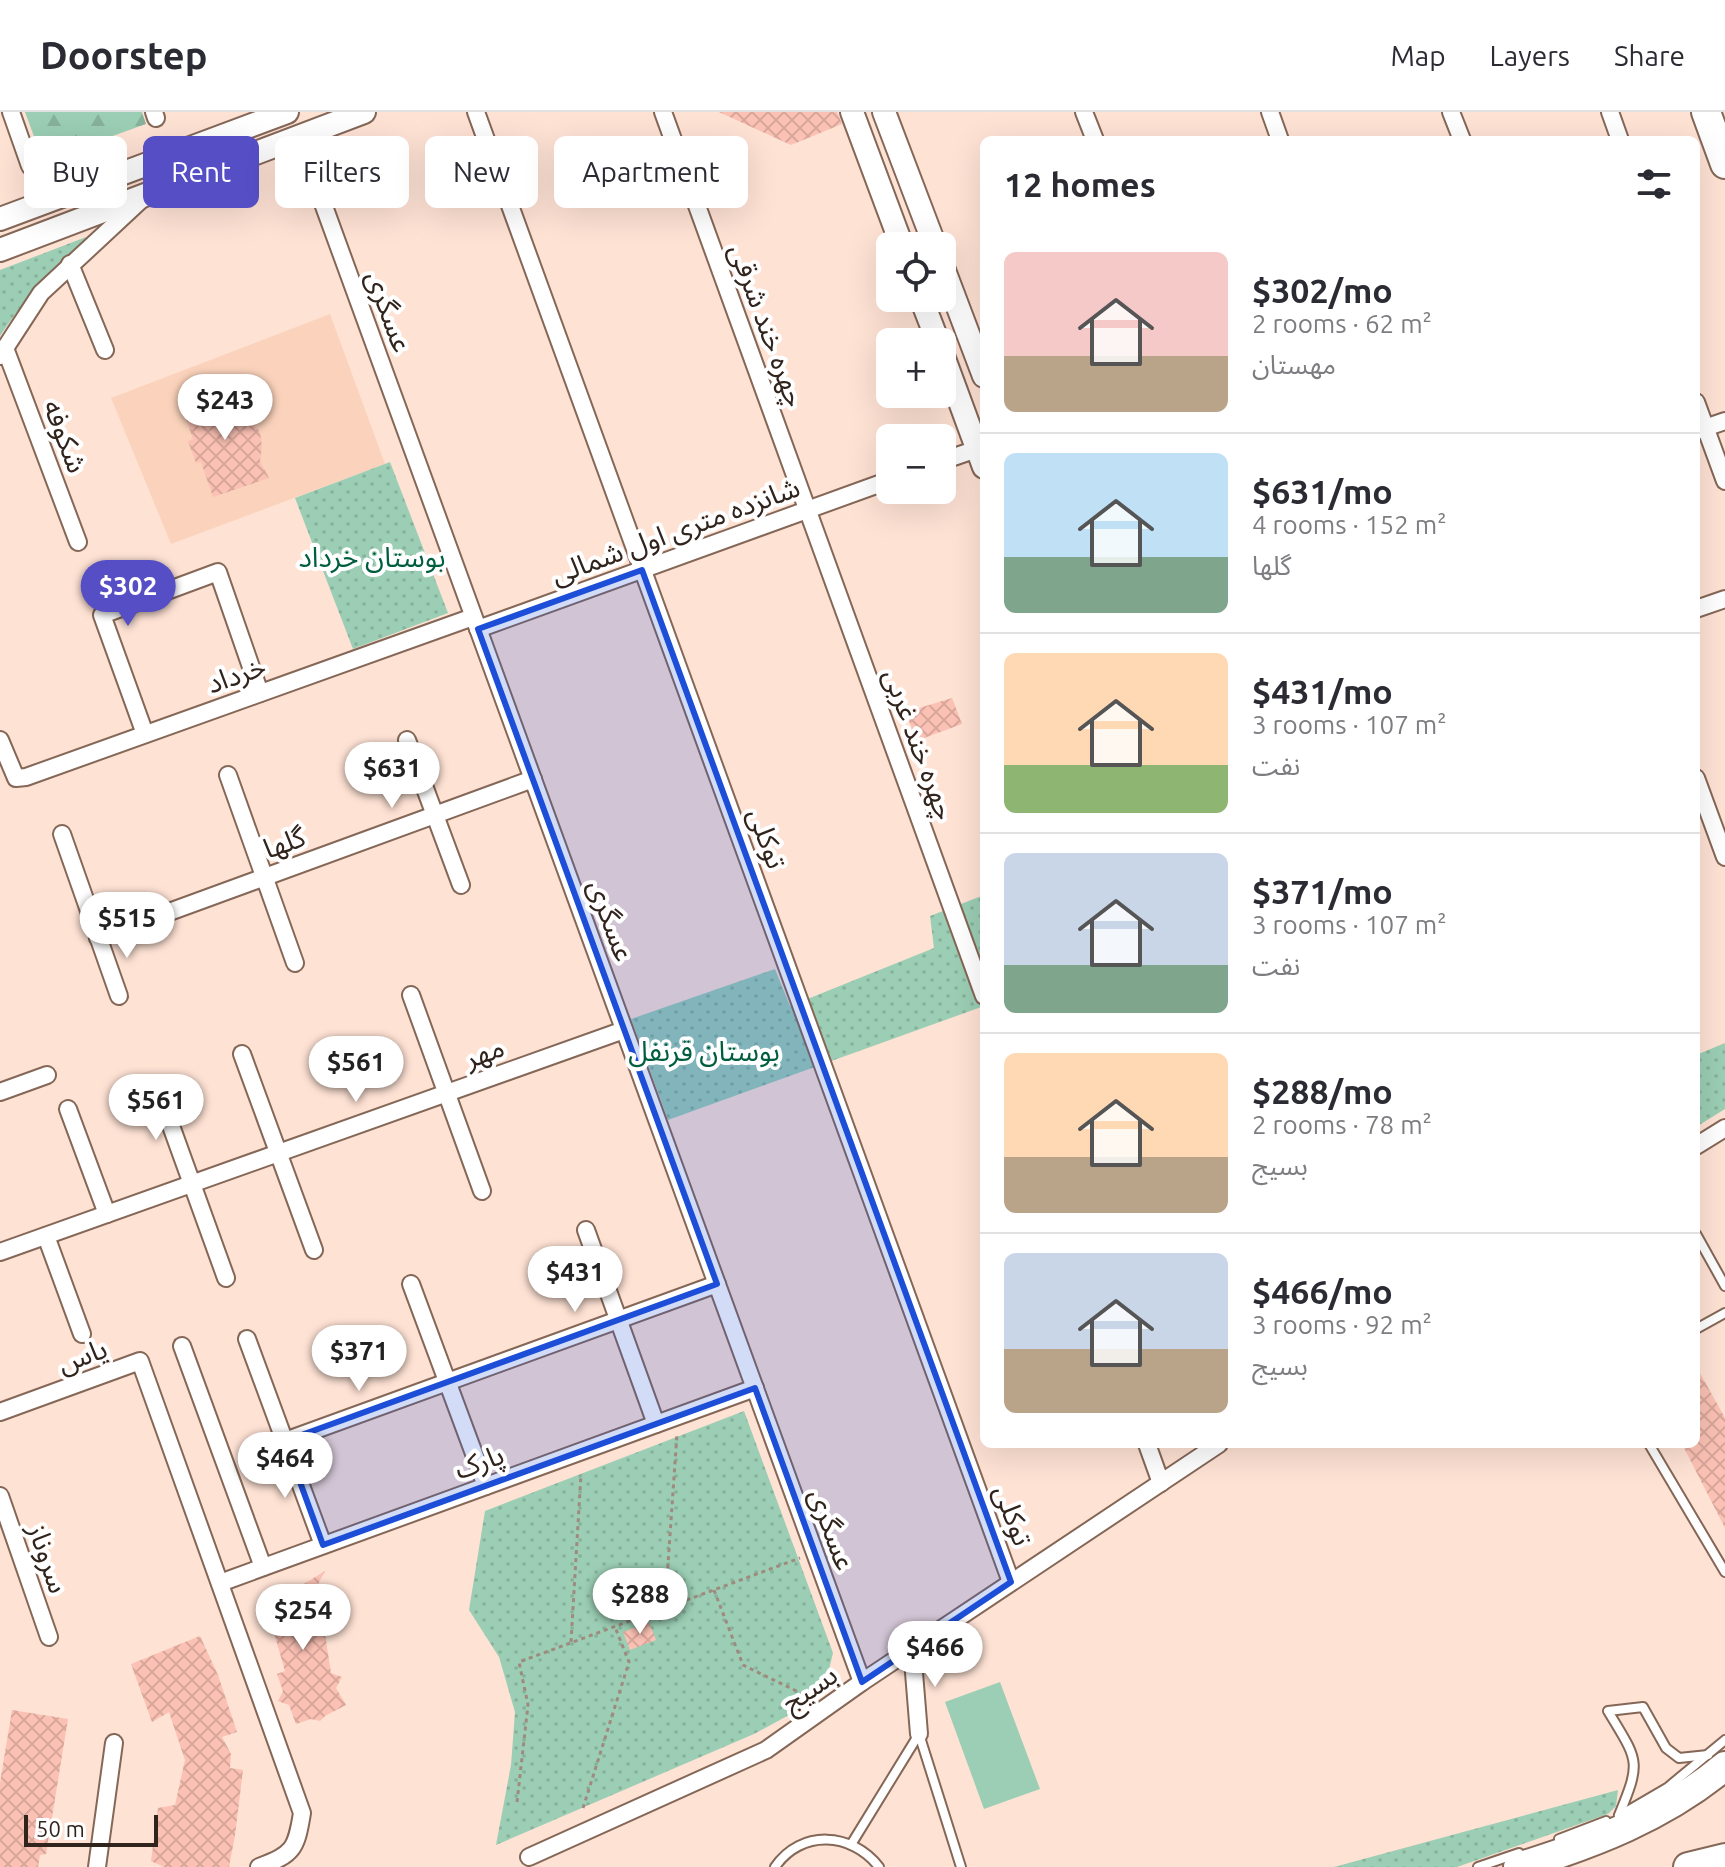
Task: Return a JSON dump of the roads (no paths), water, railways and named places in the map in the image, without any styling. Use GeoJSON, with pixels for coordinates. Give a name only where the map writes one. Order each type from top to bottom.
{"type":"FeatureCollection","features":[{"type":"Feature","properties":{"kind":"highway"},"geometry":{"type":"LineString","coordinates":[[1706,112],[1725,164]]}},
{"type":"Feature","properties":{"kind":"highway"},"geometry":{"type":"LineString","coordinates":[[1525,1858],[1611,1835],[1655,1815],[1699,1788],[1717,1761]]}},
{"type":"Feature","properties":{"kind":"highway"},"geometry":{"type":"LineString","coordinates":[[1688,1867],[1725,1858]]}},
{"type":"Feature","properties":{"kind":"main road"},"geometry":{"type":"LineString","coordinates":[[0,219],[250,120],[287,112]]}},
{"type":"Feature","properties":{"kind":"main road"},"geometry":{"type":"LineString","coordinates":[[259,152],[364,112]]}},
{"type":"Feature","properties":{"kind":"main road"},"geometry":{"type":"LineString","coordinates":[[852,112],[897,232]]}},
{"type":"Feature","properties":{"kind":"main road"},"geometry":{"type":"LineString","coordinates":[[884,112],[930,232]]}},
{"type":"Feature","properties":{"kind":"main road"},"geometry":{"type":"LineString","coordinates":[[0,250],[143,195]]}},
{"type":"Feature","properties":{"kind":"main road"},"geometry":{"type":"LineString","coordinates":[[956,302],[980,365]]}},
{"type":"Feature","properties":{"kind":"main road"},"geometry":{"type":"LineString","coordinates":[[956,388],[980,449]]}},
{"type":"Feature","properties":{"kind":"street"},"geometry":{"type":"LineString","coordinates":[[11,112],[24,149]]}},
{"type":"Feature","properties":{"kind":"street","name":"چهره خند شرقی"},"geometry":{"type":"LineString","coordinates":[[663,112],[807,510]]}},
{"type":"Feature","properties":{"kind":"street"},"geometry":{"type":"LineString","coordinates":[[1084,112],[1093,136]]}},
{"type":"Feature","properties":{"kind":"street"},"geometry":{"type":"LineString","coordinates":[[1270,112],[1279,136]]}},
{"type":"Feature","properties":{"kind":"street"},"geometry":{"type":"LineString","coordinates":[[1451,112],[1460,136]]}},
{"type":"Feature","properties":{"kind":"street"},"geometry":{"type":"LineString","coordinates":[[1610,112],[1619,136]]}},
{"type":"Feature","properties":{"kind":"street","name":"توکلی"},"geometry":{"type":"LineString","coordinates":[[476,113],[1011,1582]]}},
{"type":"Feature","properties":{"kind":"street"},"geometry":{"type":"LineString","coordinates":[[3,352],[41,293],[143,198]]}},
{"type":"Feature","properties":{"kind":"street","name":"عسگری"},"geometry":{"type":"LineString","coordinates":[[325,208],[862,1682]]}},
{"type":"Feature","properties":{"kind":"street"},"geometry":{"type":"LineString","coordinates":[[70,264],[105,350]]}},
{"type":"Feature","properties":{"kind":"street","name":"شکوفه"},"geometry":{"type":"LineString","coordinates":[[3,352],[78,542]]}},
{"type":"Feature","properties":{"kind":"street"},"geometry":{"type":"LineString","coordinates":[[1725,421],[1701,430],[1725,481]]}},
{"type":"Feature","properties":{"kind":"street"},"geometry":{"type":"LineString","coordinates":[[956,459],[980,454]]}},
{"type":"Feature","properties":{"kind":"street","name":"شانزده متری اول شمالی"},"geometry":{"type":"LineString","coordinates":[[476,623],[642,570],[876,485]]}},
{"type":"Feature","properties":{"kind":"street","name":"چهره خند غربی"},"geometry":{"type":"LineString","coordinates":[[807,510],[980,985]]}},
{"type":"Feature","properties":{"kind":"street"},"geometry":{"type":"LineString","coordinates":[[145,734],[102,615],[218,572],[260,693]]}},
{"type":"Feature","properties":{"kind":"street"},"geometry":{"type":"LineString","coordinates":[[1700,608],[1725,599]]}},
{"type":"Feature","properties":{"kind":"street","name":"خرداد"},"geometry":{"type":"LineString","coordinates":[[0,740],[16,778],[26,777],[260,693],[476,623]]}},
{"type":"Feature","properties":{"kind":"street"},"geometry":{"type":"LineString","coordinates":[[407,740],[461,885]]}},
{"type":"Feature","properties":{"kind":"street"},"geometry":{"type":"LineString","coordinates":[[228,775],[295,963]]}},
{"type":"Feature","properties":{"kind":"street","name":"گلها"},"geometry":{"type":"LineString","coordinates":[[98,938],[533,779]]}},
{"type":"Feature","properties":{"kind":"street"},"geometry":{"type":"LineString","coordinates":[[1700,789],[1725,857]]}},
{"type":"Feature","properties":{"kind":"street"},"geometry":{"type":"LineString","coordinates":[[62,834],[119,996]]}},
{"type":"Feature","properties":{"kind":"street"},"geometry":{"type":"LineString","coordinates":[[411,995],[482,1191]]}},
{"type":"Feature","properties":{"kind":"street","name":"مهر"},"geometry":{"type":"LineString","coordinates":[[0,1252],[624,1030]]}},
{"type":"Feature","properties":{"kind":"street"},"geometry":{"type":"LineString","coordinates":[[242,1054],[314,1250]]}},
{"type":"Feature","properties":{"kind":"street"},"geometry":{"type":"LineString","coordinates":[[0,1092],[47,1075]]}},
{"type":"Feature","properties":{"kind":"street"},"geometry":{"type":"LineString","coordinates":[[157,1087],[226,1278]]}},
{"type":"Feature","properties":{"kind":"street"},"geometry":{"type":"LineString","coordinates":[[68,1109],[107,1214]]}},
{"type":"Feature","properties":{"kind":"street"},"geometry":{"type":"LineString","coordinates":[[1700,1144],[1725,1128]]}},
{"type":"Feature","properties":{"kind":"street"},"geometry":{"type":"LineString","coordinates":[[586,1230],[656,1424]]}},
{"type":"Feature","properties":{"kind":"street"},"geometry":{"type":"LineString","coordinates":[[46,1236],[82,1334]]}},
{"type":"Feature","properties":{"kind":"street"},"geometry":{"type":"LineString","coordinates":[[411,1284],[486,1486]]}},
{"type":"Feature","properties":{"kind":"street"},"geometry":{"type":"LineString","coordinates":[[285,1441],[717,1284]]}},
{"type":"Feature","properties":{"kind":"street"},"geometry":{"type":"LineString","coordinates":[[247,1339],[323,1545]]}},
{"type":"Feature","properties":{"kind":"street"},"geometry":{"type":"LineString","coordinates":[[182,1346],[263,1567]]}},
{"type":"Feature","properties":{"kind":"street","name":"یاس"},"geometry":{"type":"LineString","coordinates":[[0,1412],[140,1361],[220,1583]]}},
{"type":"Feature","properties":{"kind":"street","name":"پارک"},"geometry":{"type":"LineString","coordinates":[[220,1583],[755,1388]]}},
{"type":"Feature","properties":{"kind":"street"},"geometry":{"type":"LineString","coordinates":[[1148,1448],[1161,1483]]}},
{"type":"Feature","properties":{"kind":"street","name":"بسیج"},"geometry":{"type":"LineString","coordinates":[[529,1857],[766,1750],[912,1648],[1213,1448]]}},
{"type":"Feature","properties":{"kind":"street","name":"سروناز"},"geometry":{"type":"LineString","coordinates":[[0,1496],[49,1637]]}},
{"type":"Feature","properties":{"kind":"street"},"geometry":{"type":"LineString","coordinates":[[220,1583],[302,1813],[298,1837],[285,1857],[259,1867]]}},
{"type":"Feature","properties":{"kind":"street"},"geometry":{"type":"LineString","coordinates":[[912,1648],[919,1734]]}},
{"type":"Feature","properties":{"kind":"street"},"geometry":{"type":"LineString","coordinates":[[97,1867],[114,1743]]}},
{"type":"Feature","properties":{"kind":"lane"},"geometry":{"type":"LineString","coordinates":[[1700,1245],[1725,1286]]}},
{"type":"Feature","properties":{"kind":"lane"},"geometry":{"type":"LineString","coordinates":[[1700,1327],[1725,1313]]}},
{"type":"Feature","properties":{"kind":"lane"},"geometry":{"type":"LineString","coordinates":[[1651,1448],[1725,1572]]}},
{"type":"Feature","properties":{"kind":"lane"},"geometry":{"type":"LineString","coordinates":[[1618,1816],[1634,1778],[1635,1758],[1608,1711],[1643,1707],[1666,1748],[1679,1758],[1717,1761]]}},
{"type":"Feature","properties":{"kind":"lane"},"geometry":{"type":"LineString","coordinates":[[852,1843],[919,1734]]}},
{"type":"Feature","properties":{"kind":"lane"},"geometry":{"type":"LineString","coordinates":[[919,1734],[961,1867]]}},
{"type":"Feature","properties":{"kind":"lane"},"geometry":{"type":"LineString","coordinates":[[1546,1843],[1618,1816],[1717,1761],[1725,1740]]}},
{"type":"Feature","properties":{"kind":"lane"},"geometry":{"type":"LineString","coordinates":[[775,1867],[791,1849],[810,1840],[831,1838],[852,1843],[870,1855],[879,1867]]}},
{"type":"Feature","properties":{"kind":"lane"},"geometry":{"type":"LineString","coordinates":[[1478,1867],[1525,1858]]}},
{"type":"Feature","properties":{"kind":"park label","name":"بوستان خرداد"},"geometry":{"type":"Point","coordinates":[372,556]}},
{"type":"Feature","properties":{"kind":"park label","name":"بوستان قرنفل"},"geometry":{"type":"Point","coordinates":[704,1050]}}]}
